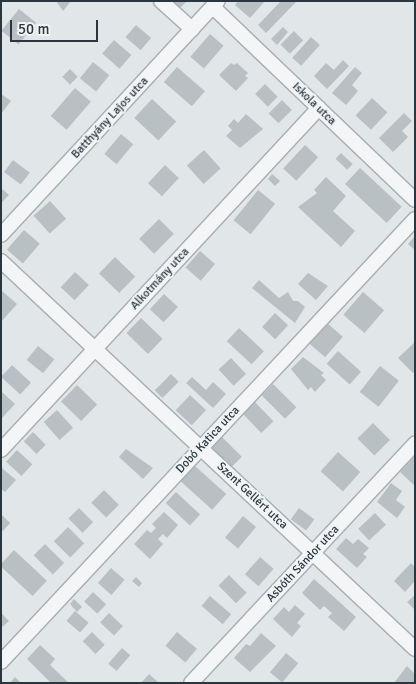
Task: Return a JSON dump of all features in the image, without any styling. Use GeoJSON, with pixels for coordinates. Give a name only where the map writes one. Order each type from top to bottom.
{"type":"FeatureCollection","features":[{"type":"Feature","properties":{"kind":"street"},"geometry":{"type":"LineString","coordinates":[[161,1],[192,29]]}},
{"type":"Feature","properties":{"kind":"street","name":"Batthyány Lajos utca"},"geometry":{"type":"LineString","coordinates":[[1,235],[216,4]]}},
{"type":"Feature","properties":{"kind":"street","name":"Iskola utca"},"geometry":{"type":"LineString","coordinates":[[216,4],[319,108],[415,200]]}},
{"type":"Feature","properties":{"kind":"street","name":"Alkotmány utca"},"geometry":{"type":"LineString","coordinates":[[1,450],[319,108]]}},
{"type":"Feature","properties":{"kind":"street","name":"Dobó Katica utca"},"geometry":{"type":"LineString","coordinates":[[1,662],[415,219]]}},
{"type":"Feature","properties":{"kind":"street","name":"Szent Gellért utca"},"geometry":{"type":"LineString","coordinates":[[1,261],[415,649]]}},
{"type":"Feature","properties":{"kind":"street","name":"Asbóth Sándor utca"},"geometry":{"type":"LineString","coordinates":[[191,683],[415,444]]}},
{"type":"Feature","properties":{"kind":"building"},"geometry":{"type":"Polygon","coordinates":[[[56,1],[71,1],[63,11],[56,1]]]}},
{"type":"Feature","properties":{"kind":"building"},"geometry":{"type":"Polygon","coordinates":[[[173,1],[187,1],[180,8],[173,1]]]}},
{"type":"Feature","properties":{"kind":"building"},"geometry":{"type":"Polygon","coordinates":[[[238,1],[265,1],[250,18],[235,5],[238,1]]]}},
{"type":"Feature","properties":{"kind":"building"},"geometry":{"type":"Polygon","coordinates":[[[281,1],[297,1],[266,33],[258,25],[281,1]]]}},
{"type":"Feature","properties":{"kind":"building"},"geometry":{"type":"Polygon","coordinates":[[[19,9],[36,23],[18,45],[1,31],[19,9]]]}},
{"type":"Feature","properties":{"kind":"building"},"geometry":{"type":"Polygon","coordinates":[[[136,25],[151,38],[141,50],[126,37],[136,25]]]}},
{"type":"Feature","properties":{"kind":"building"},"geometry":{"type":"Polygon","coordinates":[[[283,27],[288,32],[277,45],[271,39],[283,27]]]}},
{"type":"Feature","properties":{"kind":"building"},"geometry":{"type":"Polygon","coordinates":[[[294,31],[303,40],[290,54],[281,44],[294,31]]]}},
{"type":"Feature","properties":{"kind":"building"},"geometry":{"type":"Polygon","coordinates":[[[210,34],[224,46],[204,68],[190,57],[210,34]]]}},
{"type":"Feature","properties":{"kind":"building"},"geometry":{"type":"Polygon","coordinates":[[[311,37],[320,45],[301,66],[292,58],[311,37]]]}},
{"type":"Feature","properties":{"kind":"building"},"geometry":{"type":"Polygon","coordinates":[[[114,40],[131,55],[120,69],[102,54],[114,40]]]}},
{"type":"Feature","properties":{"kind":"building"},"geometry":{"type":"Polygon","coordinates":[[[343,60],[349,66],[327,89],[314,76],[326,63],[334,70],[343,60]]]}},
{"type":"Feature","properties":{"kind":"building"},"geometry":{"type":"Polygon","coordinates":[[[93,62],[109,75],[96,92],[80,78],[93,62]]]}},
{"type":"Feature","properties":{"kind":"building"},"geometry":{"type":"Polygon","coordinates":[[[231,63],[234,65],[237,63],[248,73],[245,76],[248,78],[236,91],[219,75],[231,63]]]}},
{"type":"Feature","properties":{"kind":"building"},"geometry":{"type":"Polygon","coordinates":[[[177,67],[205,91],[192,106],[164,82],[177,67]]]}},
{"type":"Feature","properties":{"kind":"building"},"geometry":{"type":"Polygon","coordinates":[[[355,67],[362,73],[352,85],[358,91],[346,105],[332,93],[355,67]]]}},
{"type":"Feature","properties":{"kind":"building"},"geometry":{"type":"Polygon","coordinates":[[[70,69],[78,77],[70,85],[62,77],[70,69]]]}},
{"type":"Feature","properties":{"kind":"building"},"geometry":{"type":"Polygon","coordinates":[[[265,84],[278,97],[268,107],[255,94],[265,84]]]}},
{"type":"Feature","properties":{"kind":"building"},"geometry":{"type":"Polygon","coordinates":[[[75,88],[91,102],[67,130],[51,116],[75,88]]]}},
{"type":"Feature","properties":{"kind":"building"},"geometry":{"type":"Polygon","coordinates":[[[1,94],[11,101],[1,114],[1,94]]]}},
{"type":"Feature","properties":{"kind":"building"},"geometry":{"type":"Polygon","coordinates":[[[372,98],[387,112],[371,130],[356,116],[372,98]]]}},
{"type":"Feature","properties":{"kind":"building"},"geometry":{"type":"Polygon","coordinates":[[[152,99],[176,122],[158,141],[134,118],[152,99]]]}},
{"type":"Feature","properties":{"kind":"building"},"geometry":{"type":"Polygon","coordinates":[[[282,100],[292,110],[278,123],[269,113],[282,100]]]}},
{"type":"Feature","properties":{"kind":"building"},"geometry":{"type":"Polygon","coordinates":[[[404,113],[412,121],[402,131],[408,137],[393,152],[379,138],[404,113]]]}},
{"type":"Feature","properties":{"kind":"building"},"geometry":{"type":"Polygon","coordinates":[[[246,114],[263,129],[240,148],[226,136],[232,130],[228,126],[234,119],[238,123],[246,114]]]}},
{"type":"Feature","properties":{"kind":"building"},"geometry":{"type":"Polygon","coordinates":[[[121,134],[133,144],[117,164],[104,154],[121,134]]]}},
{"type":"Feature","properties":{"kind":"building"},"geometry":{"type":"Polygon","coordinates":[[[305,145],[318,157],[296,181],[283,168],[305,145]]]}},
{"type":"Feature","properties":{"kind":"building"},"geometry":{"type":"Polygon","coordinates":[[[204,150],[221,169],[204,184],[187,165],[204,150]]]}},
{"type":"Feature","properties":{"kind":"building"},"geometry":{"type":"Polygon","coordinates":[[[341,153],[353,164],[347,170],[336,159],[341,153]]]}},
{"type":"Feature","properties":{"kind":"building"},"geometry":{"type":"Polygon","coordinates":[[[13,160],[30,173],[21,185],[4,172],[13,160]]]}},
{"type":"Feature","properties":{"kind":"building"},"geometry":{"type":"Polygon","coordinates":[[[165,165],[179,178],[162,196],[148,183],[165,165]]]}},
{"type":"Feature","properties":{"kind":"building"},"geometry":{"type":"Polygon","coordinates":[[[360,168],[402,207],[387,223],[345,184],[360,168]]]}},
{"type":"Feature","properties":{"kind":"building"},"geometry":{"type":"Polygon","coordinates":[[[272,174],[280,181],[275,186],[268,179],[272,174]]]}},
{"type":"Feature","properties":{"kind":"building"},"geometry":{"type":"Polygon","coordinates":[[[326,177],[346,196],[333,211],[355,231],[341,247],[298,207],[317,193],[314,190],[326,177]]]}},
{"type":"Feature","properties":{"kind":"building"},"geometry":{"type":"Polygon","coordinates":[[[1,188],[9,195],[1,203],[1,188]]]}},
{"type":"Feature","properties":{"kind":"building"},"geometry":{"type":"Polygon","coordinates":[[[258,190],[275,204],[251,234],[233,220],[258,190]]]}},
{"type":"Feature","properties":{"kind":"building"},"geometry":{"type":"Polygon","coordinates":[[[50,201],[66,219],[50,234],[34,216],[50,201]]]}},
{"type":"Feature","properties":{"kind":"building"},"geometry":{"type":"Polygon","coordinates":[[[159,219],[174,234],[154,254],[139,239],[159,219]]]}},
{"type":"Feature","properties":{"kind":"building"},"geometry":{"type":"Polygon","coordinates":[[[24,230],[40,244],[23,263],[7,250],[24,230]]]}},
{"type":"Feature","properties":{"kind":"building"},"geometry":{"type":"Polygon","coordinates":[[[415,236],[415,250],[408,244],[415,236]]]}},
{"type":"Feature","properties":{"kind":"building"},"geometry":{"type":"Polygon","coordinates":[[[200,251],[215,264],[201,281],[186,268],[200,251]]]}},
{"type":"Feature","properties":{"kind":"building"},"geometry":{"type":"Polygon","coordinates":[[[115,257],[135,276],[119,293],[99,274],[115,257]]]}},
{"type":"Feature","properties":{"kind":"building"},"geometry":{"type":"Polygon","coordinates":[[[75,272],[89,285],[75,300],[61,287],[75,272]]]}},
{"type":"Feature","properties":{"kind":"building"},"geometry":{"type":"Polygon","coordinates":[[[308,273],[328,286],[316,300],[298,284],[308,273]]]}},
{"type":"Feature","properties":{"kind":"building"},"geometry":{"type":"Polygon","coordinates":[[[259,280],[279,298],[288,292],[293,301],[298,301],[305,307],[295,323],[252,288],[259,280]]]}},
{"type":"Feature","properties":{"kind":"building"},"geometry":{"type":"Polygon","coordinates":[[[1,292],[17,304],[1,322],[1,292]]]}},
{"type":"Feature","properties":{"kind":"building"},"geometry":{"type":"Polygon","coordinates":[[[363,292],[384,310],[364,333],[343,315],[363,292]]]}},
{"type":"Feature","properties":{"kind":"building"},"geometry":{"type":"Polygon","coordinates":[[[164,294],[178,307],[164,322],[150,309],[164,294]]]}},
{"type":"Feature","properties":{"kind":"building"},"geometry":{"type":"Polygon","coordinates":[[[275,313],[288,325],[275,339],[262,327],[275,313]]]}},
{"type":"Feature","properties":{"kind":"building"},"geometry":{"type":"Polygon","coordinates":[[[141,318],[163,339],[148,354],[126,333],[141,318]]]}},
{"type":"Feature","properties":{"kind":"building"},"geometry":{"type":"Polygon","coordinates":[[[327,323],[343,337],[325,357],[309,343],[327,323]]]}},
{"type":"Feature","properties":{"kind":"building"},"geometry":{"type":"Polygon","coordinates":[[[239,328],[264,351],[252,364],[227,341],[239,328]]]}},
{"type":"Feature","properties":{"kind":"building"},"geometry":{"type":"Polygon","coordinates":[[[415,342],[415,371],[413,373],[398,358],[415,342]]]}},
{"type":"Feature","properties":{"kind":"building"},"geometry":{"type":"Polygon","coordinates":[[[38,346],[54,359],[43,373],[27,360],[38,346]]]}},
{"type":"Feature","properties":{"kind":"building"},"geometry":{"type":"Polygon","coordinates":[[[338,351],[361,372],[350,384],[327,364],[338,351]]]}},
{"type":"Feature","properties":{"kind":"building"},"geometry":{"type":"Polygon","coordinates":[[[303,357],[324,373],[321,375],[326,380],[315,392],[311,387],[308,390],[291,369],[303,357]]]}},
{"type":"Feature","properties":{"kind":"building"},"geometry":{"type":"Polygon","coordinates":[[[231,358],[246,374],[234,386],[219,370],[231,358]]]}},
{"type":"Feature","properties":{"kind":"building"},"geometry":{"type":"Polygon","coordinates":[[[12,365],[31,383],[20,394],[1,377],[12,365]]]}},
{"type":"Feature","properties":{"kind":"building"},"geometry":{"type":"Polygon","coordinates":[[[380,366],[399,381],[379,407],[360,392],[380,366]]]}},
{"type":"Feature","properties":{"kind":"building"},"geometry":{"type":"Polygon","coordinates":[[[171,374],[179,382],[163,398],[155,390],[171,374]]]}},
{"type":"Feature","properties":{"kind":"building"},"geometry":{"type":"Polygon","coordinates":[[[192,377],[206,390],[213,382],[226,394],[213,408],[186,383],[192,377]]]}},
{"type":"Feature","properties":{"kind":"building"},"geometry":{"type":"Polygon","coordinates":[[[273,384],[296,407],[285,419],[262,395],[273,384]]]}},
{"type":"Feature","properties":{"kind":"building"},"geometry":{"type":"Polygon","coordinates":[[[77,385],[97,404],[81,421],[61,402],[77,385]]]}},
{"type":"Feature","properties":{"kind":"building"},"geometry":{"type":"Polygon","coordinates":[[[1,391],[15,404],[2,418],[1,417],[1,391]]]}},
{"type":"Feature","properties":{"kind":"building"},"geometry":{"type":"Polygon","coordinates":[[[190,395],[206,410],[192,425],[176,410],[190,395]]]}},
{"type":"Feature","properties":{"kind":"building"},"geometry":{"type":"Polygon","coordinates":[[[254,401],[273,421],[261,433],[242,413],[254,401]]]}},
{"type":"Feature","properties":{"kind":"building"},"geometry":{"type":"Polygon","coordinates":[[[57,410],[73,428],[60,440],[44,422],[57,410]]]}},
{"type":"Feature","properties":{"kind":"building"},"geometry":{"type":"Polygon","coordinates":[[[373,423],[390,440],[374,456],[357,439],[373,423]]]}},
{"type":"Feature","properties":{"kind":"building"},"geometry":{"type":"Polygon","coordinates":[[[33,432],[46,445],[37,454],[24,441],[33,432]]]}},
{"type":"Feature","properties":{"kind":"building"},"geometry":{"type":"Polygon","coordinates":[[[222,437],[242,457],[231,467],[211,448],[222,437]]]}},
{"type":"Feature","properties":{"kind":"building"},"geometry":{"type":"Polygon","coordinates":[[[126,449],[153,468],[143,479],[119,457],[126,449]]]}},
{"type":"Feature","properties":{"kind":"building"},"geometry":{"type":"Polygon","coordinates":[[[17,450],[32,464],[21,476],[6,462],[17,450]]]}},
{"type":"Feature","properties":{"kind":"building"},"geometry":{"type":"Polygon","coordinates":[[[338,452],[360,472],[343,491],[321,471],[338,452]]]}},
{"type":"Feature","properties":{"kind":"building"},"geometry":{"type":"Polygon","coordinates":[[[415,456],[415,486],[400,472],[415,456]]]}},
{"type":"Feature","properties":{"kind":"building"},"geometry":{"type":"Polygon","coordinates":[[[195,466],[226,494],[212,510],[181,482],[195,466]]]}},
{"type":"Feature","properties":{"kind":"building"},"geometry":{"type":"Polygon","coordinates":[[[2,468],[16,480],[5,492],[1,489],[2,468]]]}},
{"type":"Feature","properties":{"kind":"building"},"geometry":{"type":"Polygon","coordinates":[[[391,483],[402,491],[396,500],[405,507],[397,518],[377,502],[391,483]]]}},
{"type":"Feature","properties":{"kind":"building"},"geometry":{"type":"Polygon","coordinates":[[[104,490],[119,505],[106,518],[91,503],[104,490]]]}},
{"type":"Feature","properties":{"kind":"building"},"geometry":{"type":"Polygon","coordinates":[[[176,492],[200,515],[190,525],[166,503],[176,492]]]}},
{"type":"Feature","properties":{"kind":"building"},"geometry":{"type":"Polygon","coordinates":[[[79,508],[93,522],[83,533],[68,519],[79,508]]]}},
{"type":"Feature","properties":{"kind":"building"},"geometry":{"type":"Polygon","coordinates":[[[299,508],[314,519],[306,530],[291,519],[299,508]]]}},
{"type":"Feature","properties":{"kind":"building"},"geometry":{"type":"Polygon","coordinates":[[[164,512],[178,525],[167,538],[163,534],[158,539],[163,544],[150,559],[134,544],[147,530],[151,533],[156,528],[152,524],[164,512]]]}},
{"type":"Feature","properties":{"kind":"building"},"geometry":{"type":"Polygon","coordinates":[[[375,513],[386,525],[369,540],[358,529],[375,513]]]}},
{"type":"Feature","properties":{"kind":"building"},"geometry":{"type":"Polygon","coordinates":[[[1,514],[10,523],[3,531],[1,530],[1,514]]]}},
{"type":"Feature","properties":{"kind":"building"},"geometry":{"type":"Polygon","coordinates":[[[243,516],[256,527],[238,548],[225,537],[243,516]]]}},
{"type":"Feature","properties":{"kind":"building"},"geometry":{"type":"Polygon","coordinates":[[[68,527],[84,543],[70,557],[54,541],[68,527]]]}},
{"type":"Feature","properties":{"kind":"building"},"geometry":{"type":"Polygon","coordinates":[[[346,538],[353,544],[358,539],[369,548],[363,554],[367,557],[357,568],[336,549],[346,538]]]}},
{"type":"Feature","properties":{"kind":"building"},"geometry":{"type":"Polygon","coordinates":[[[45,544],[64,563],[53,574],[34,555],[45,544]]]}},
{"type":"Feature","properties":{"kind":"building"},"geometry":{"type":"Polygon","coordinates":[[[14,550],[47,581],[33,596],[1,567],[1,564],[14,550]]]}},
{"type":"Feature","properties":{"kind":"building"},"geometry":{"type":"Polygon","coordinates":[[[260,557],[274,569],[258,586],[245,574],[260,557]]]}},
{"type":"Feature","properties":{"kind":"building"},"geometry":{"type":"Polygon","coordinates":[[[411,563],[415,567],[415,581],[405,592],[394,581],[411,563]]]}},
{"type":"Feature","properties":{"kind":"building"},"geometry":{"type":"Polygon","coordinates":[[[111,568],[125,580],[111,595],[98,583],[111,568]]]}},
{"type":"Feature","properties":{"kind":"building"},"geometry":{"type":"Polygon","coordinates":[[[229,575],[247,593],[236,603],[218,586],[229,575]]]}},
{"type":"Feature","properties":{"kind":"building"},"geometry":{"type":"Polygon","coordinates":[[[136,577],[142,583],[139,587],[132,581],[136,577]]]}},
{"type":"Feature","properties":{"kind":"building"},"geometry":{"type":"Polygon","coordinates":[[[314,579],[356,617],[344,631],[328,617],[332,613],[324,606],[320,610],[302,593],[314,579]]]}},
{"type":"Feature","properties":{"kind":"building"},"geometry":{"type":"Polygon","coordinates":[[[93,592],[106,604],[97,614],[84,602],[93,592]]]}},
{"type":"Feature","properties":{"kind":"building"},"geometry":{"type":"Polygon","coordinates":[[[415,595],[415,610],[407,602],[415,595]]]}},
{"type":"Feature","properties":{"kind":"building"},"geometry":{"type":"Polygon","coordinates":[[[210,596],[231,614],[223,624],[201,606],[210,596]]]}},
{"type":"Feature","properties":{"kind":"building"},"geometry":{"type":"Polygon","coordinates":[[[74,599],[82,607],[77,612],[70,604],[74,599]]]}},
{"type":"Feature","properties":{"kind":"building"},"geometry":{"type":"Polygon","coordinates":[[[295,605],[305,614],[297,623],[301,626],[292,637],[273,619],[284,607],[289,612],[295,605]]]}},
{"type":"Feature","properties":{"kind":"building"},"geometry":{"type":"Polygon","coordinates":[[[75,611],[89,623],[80,633],[66,621],[75,611]]]}},
{"type":"Feature","properties":{"kind":"building"},"geometry":{"type":"Polygon","coordinates":[[[1,613],[9,621],[1,628],[1,613]]]}},
{"type":"Feature","properties":{"kind":"building"},"geometry":{"type":"Polygon","coordinates":[[[109,613],[123,626],[114,635],[100,623],[109,613]]]}},
{"type":"Feature","properties":{"kind":"building"},"geometry":{"type":"Polygon","coordinates":[[[92,632],[105,645],[96,654],[83,641],[92,632]]]}},
{"type":"Feature","properties":{"kind":"building"},"geometry":{"type":"Polygon","coordinates":[[[177,632],[197,649],[185,663],[165,646],[177,632]]]}},
{"type":"Feature","properties":{"kind":"building"},"geometry":{"type":"Polygon","coordinates":[[[261,633],[276,646],[250,672],[234,658],[246,644],[250,646],[261,633]]]}},
{"type":"Feature","properties":{"kind":"building"},"geometry":{"type":"Polygon","coordinates":[[[40,645],[55,659],[50,665],[69,683],[51,683],[27,659],[40,645]]]}},
{"type":"Feature","properties":{"kind":"building"},"geometry":{"type":"Polygon","coordinates":[[[122,648],[130,655],[117,671],[108,664],[122,648]]]}},
{"type":"Feature","properties":{"kind":"building"},"geometry":{"type":"Polygon","coordinates":[[[286,653],[298,663],[282,682],[270,672],[286,653]]]}},
{"type":"Feature","properties":{"kind":"building"},"geometry":{"type":"Polygon","coordinates":[[[407,666],[415,674],[415,683],[394,683],[407,666]]]}},
{"type":"Feature","properties":{"kind":"building"},"geometry":{"type":"Polygon","coordinates":[[[149,674],[159,683],[141,683],[149,674]]]}},
{"type":"Feature","properties":{"kind":"building"},"geometry":{"type":"Polygon","coordinates":[[[15,677],[21,683],[10,683],[15,677]]]}}]}
